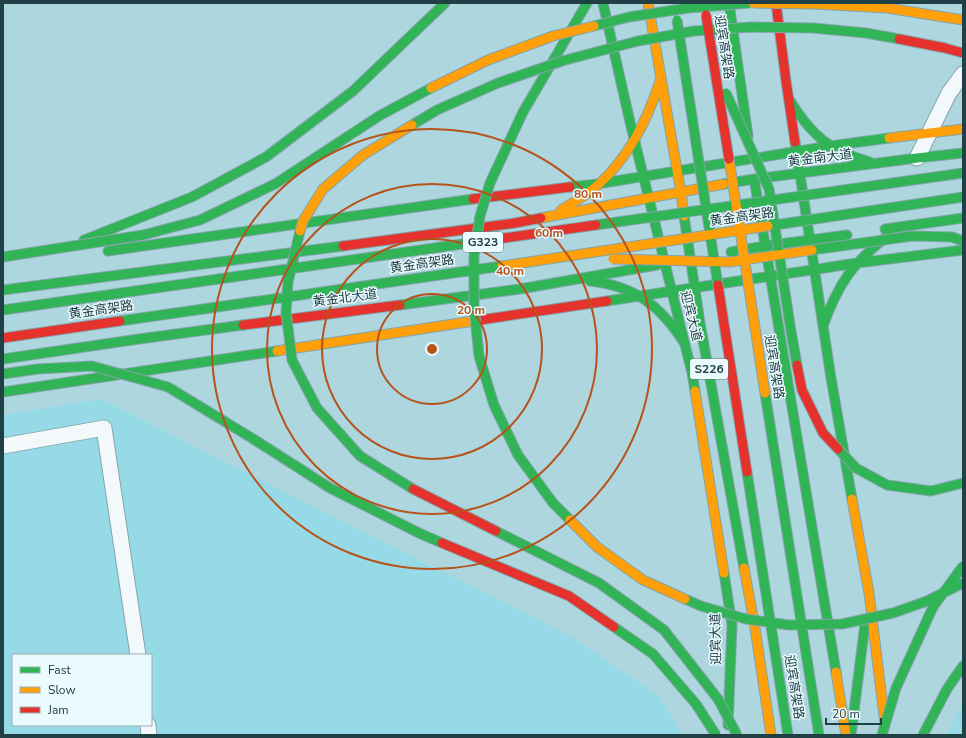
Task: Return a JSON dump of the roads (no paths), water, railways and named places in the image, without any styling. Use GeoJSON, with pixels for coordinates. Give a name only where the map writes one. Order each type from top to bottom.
{"type":"FeatureCollection","features":[{"type":"Feature","properties":{"kind":"main road"},"geometry":{"type":"LineString","coordinates":[[64,247],[192,197],[266,157],[354,91],[445,3]]}},
{"type":"Feature","properties":{"kind":"main road"},"geometry":{"type":"LineString","coordinates":[[587,3],[523,112],[490,183],[480,216],[474,256],[474,306],[479,356],[494,405],[518,455],[553,503],[597,547],[643,580],[701,606],[746,619],[789,625],[842,624],[893,613],[927,601],[963,583]]}},
{"type":"Feature","properties":{"kind":"main road","name":"迎宾大道"},"geometry":{"type":"LineString","coordinates":[[603,3],[634,141],[692,373],[732,625],[728,722],[730,735]]}},
{"type":"Feature","properties":{"kind":"main road","name":"迎宾大道"},"geometry":{"type":"LineString","coordinates":[[648,3],[681,193],[694,288],[755,628],[771,735]]}},
{"type":"Feature","properties":{"kind":"main road","name":"迎宾高架路"},"geometry":{"type":"LineString","coordinates":[[675,3],[788,735]]}},
{"type":"Feature","properties":{"kind":"main road","name":"迎宾高架路"},"geometry":{"type":"LineString","coordinates":[[704,3],[819,735]]}},
{"type":"Feature","properties":{"kind":"main road"},"geometry":{"type":"LineString","coordinates":[[729,3],[754,179],[846,735]]}},
{"type":"Feature","properties":{"kind":"main road"},"geometry":{"type":"LineString","coordinates":[[3,257],[143,235],[200,220],[275,184],[379,116],[425,91],[488,60],[553,36],[629,18],[688,8],[752,3],[815,4],[887,8],[963,20]]}},
{"type":"Feature","properties":{"kind":"main road"},"geometry":{"type":"LineString","coordinates":[[776,3],[830,378],[869,593],[886,735]]}},
{"type":"Feature","properties":{"kind":"main road"},"geometry":{"type":"LineString","coordinates":[[737,735],[718,699],[664,630],[599,583],[407,486],[360,456],[317,408],[292,360],[286,312],[288,282],[303,221],[323,189],[363,155],[437,110],[498,83],[562,60],[638,41],[701,31],[751,27],[813,28],[866,33],[945,48],[963,53]]}},
{"type":"Feature","properties":{"kind":"main road"},"geometry":{"type":"LineString","coordinates":[[714,66],[769,189],[791,331],[802,390],[823,433],[856,468],[887,485],[931,491],[963,483]]}},
{"type":"Feature","properties":{"kind":"main road"},"geometry":{"type":"LineString","coordinates":[[548,217],[566,208],[582,197],[598,184],[620,161],[634,141],[647,118],[655,99],[661,78]]}},
{"type":"Feature","properties":{"kind":"main road"},"geometry":{"type":"LineString","coordinates":[[789,99],[797,114],[820,139],[845,155],[875,163]]}},
{"type":"Feature","properties":{"kind":"main road"},"geometry":{"type":"LineString","coordinates":[[96,253],[478,198],[598,184],[830,146],[963,129]]}},
{"type":"Feature","properties":{"kind":"main road","name":"黄金南大道"},"geometry":{"type":"LineString","coordinates":[[681,193],[754,179],[963,153]]}},
{"type":"Feature","properties":{"kind":"main road","name":"黄金高架路"},"geometry":{"type":"LineString","coordinates":[[3,310],[963,173]]}},
{"type":"Feature","properties":{"kind":"main road"},"geometry":{"type":"LineString","coordinates":[[3,290],[515,223],[681,193]]}},
{"type":"Feature","properties":{"kind":"main road","name":"黄金高架路"},"geometry":{"type":"LineString","coordinates":[[3,338],[963,197]]}},
{"type":"Feature","properties":{"kind":"main road"},"geometry":{"type":"LineString","coordinates":[[875,231],[963,218]]}},
{"type":"Feature","properties":{"kind":"main road"},"geometry":{"type":"LineString","coordinates":[[823,326],[828,308],[846,276],[873,247],[906,226]]}},
{"type":"Feature","properties":{"kind":"main road"},"geometry":{"type":"LineString","coordinates":[[690,260],[765,246],[859,233]]}},
{"type":"Feature","properties":{"kind":"main road"},"geometry":{"type":"LineString","coordinates":[[554,258],[729,262],[912,236],[952,237],[963,242]]}},
{"type":"Feature","properties":{"kind":"main road"},"geometry":{"type":"LineString","coordinates":[[3,392],[857,263],[963,250]]}},
{"type":"Feature","properties":{"kind":"main road","name":"黄金北大道"},"geometry":{"type":"LineString","coordinates":[[3,359],[139,338],[520,288],[690,260]]}},
{"type":"Feature","properties":{"kind":"main road"},"geometry":{"type":"LineString","coordinates":[[565,281],[581,280],[598,282],[614,285],[630,291],[657,309],[677,331],[685,344]]}},
{"type":"Feature","properties":{"kind":"main road"},"geometry":{"type":"LineString","coordinates":[[3,374],[38,369],[92,366],[168,387],[330,488],[421,534],[568,596],[653,654],[696,704],[716,735]]}},
{"type":"Feature","properties":{"kind":"main road"},"geometry":{"type":"LineString","coordinates":[[882,735],[896,688],[933,607],[963,566]]}},
{"type":"Feature","properties":{"kind":"main road"},"geometry":{"type":"LineString","coordinates":[[851,735],[869,593]]}},
{"type":"Feature","properties":{"kind":"main road"},"geometry":{"type":"LineString","coordinates":[[923,735],[947,688],[963,666]]}},
{"type":"Feature","properties":{"kind":"street"},"geometry":{"type":"LineString","coordinates":[[917,158],[949,93],[963,74]]}},
{"type":"Feature","properties":{"kind":"street"},"geometry":{"type":"LineString","coordinates":[[3,446],[104,428],[138,654]]}}]}
